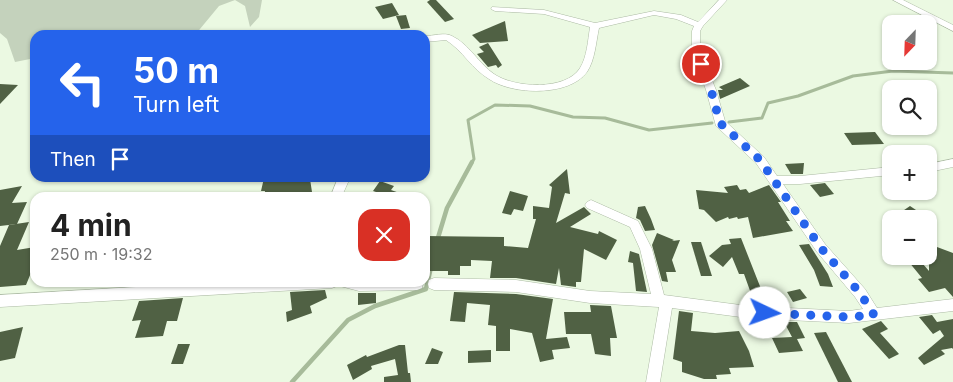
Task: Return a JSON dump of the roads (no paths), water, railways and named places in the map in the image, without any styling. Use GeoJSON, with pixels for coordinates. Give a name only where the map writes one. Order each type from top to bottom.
{"type":"FeatureCollection","features":[{"type":"Feature","properties":{"kind":"street"},"geometry":{"type":"LineString","coordinates":[[723,0],[699,25],[696,31],[696,51],[711,90],[720,123],[760,160],[821,248],[860,293],[874,315]]}},
{"type":"Feature","properties":{"kind":"street"},"geometry":{"type":"LineString","coordinates":[[897,0],[953,28]]}},
{"type":"Feature","properties":{"kind":"street"},"geometry":{"type":"LineString","coordinates":[[495,9],[552,13],[595,26],[654,13],[678,17],[699,25]]}},
{"type":"Feature","properties":{"kind":"street"},"geometry":{"type":"LineString","coordinates":[[430,38],[448,36],[495,79],[507,85],[538,88],[562,85],[582,71],[595,26]]}},
{"type":"Feature","properties":{"kind":"street"},"geometry":{"type":"LineString","coordinates":[[937,166],[953,163]]}},
{"type":"Feature","properties":{"kind":"street"},"geometry":{"type":"LineString","coordinates":[[774,180],[800,180],[882,172]]}},
{"type":"Feature","properties":{"kind":"street"},"geometry":{"type":"LineString","coordinates":[[591,206],[634,224],[646,249],[663,301],[653,382]]}},
{"type":"Feature","properties":{"kind":"street"},"geometry":{"type":"LineString","coordinates":[[434,284],[516,286],[590,297],[663,301],[748,312],[849,317],[953,305]]}},
{"type":"Feature","properties":{"kind":"street"},"geometry":{"type":"LineString","coordinates":[[0,301],[245,287]]}},
{"type":"Feature","properties":{"kind":"waterway"},"geometry":{"type":"LineString","coordinates":[[729,122],[762,118],[768,103],[798,96],[853,76],[893,71],[953,73]]}},
{"type":"Feature","properties":{"kind":"waterway"},"geometry":{"type":"LineString","coordinates":[[471,164],[474,159],[468,120],[495,105],[530,106],[573,117],[605,118],[649,130],[712,123]]}},
{"type":"Feature","properties":{"kind":"waterway"},"geometry":{"type":"LineString","coordinates":[[437,241],[447,208],[472,162]]}},
{"type":"Feature","properties":{"kind":"waterway"},"geometry":{"type":"LineString","coordinates":[[430,271],[431,267]]}},
{"type":"Feature","properties":{"kind":"waterway"},"geometry":{"type":"LineString","coordinates":[[292,382],[348,320],[375,306],[426,289],[426,287]]}}]}
